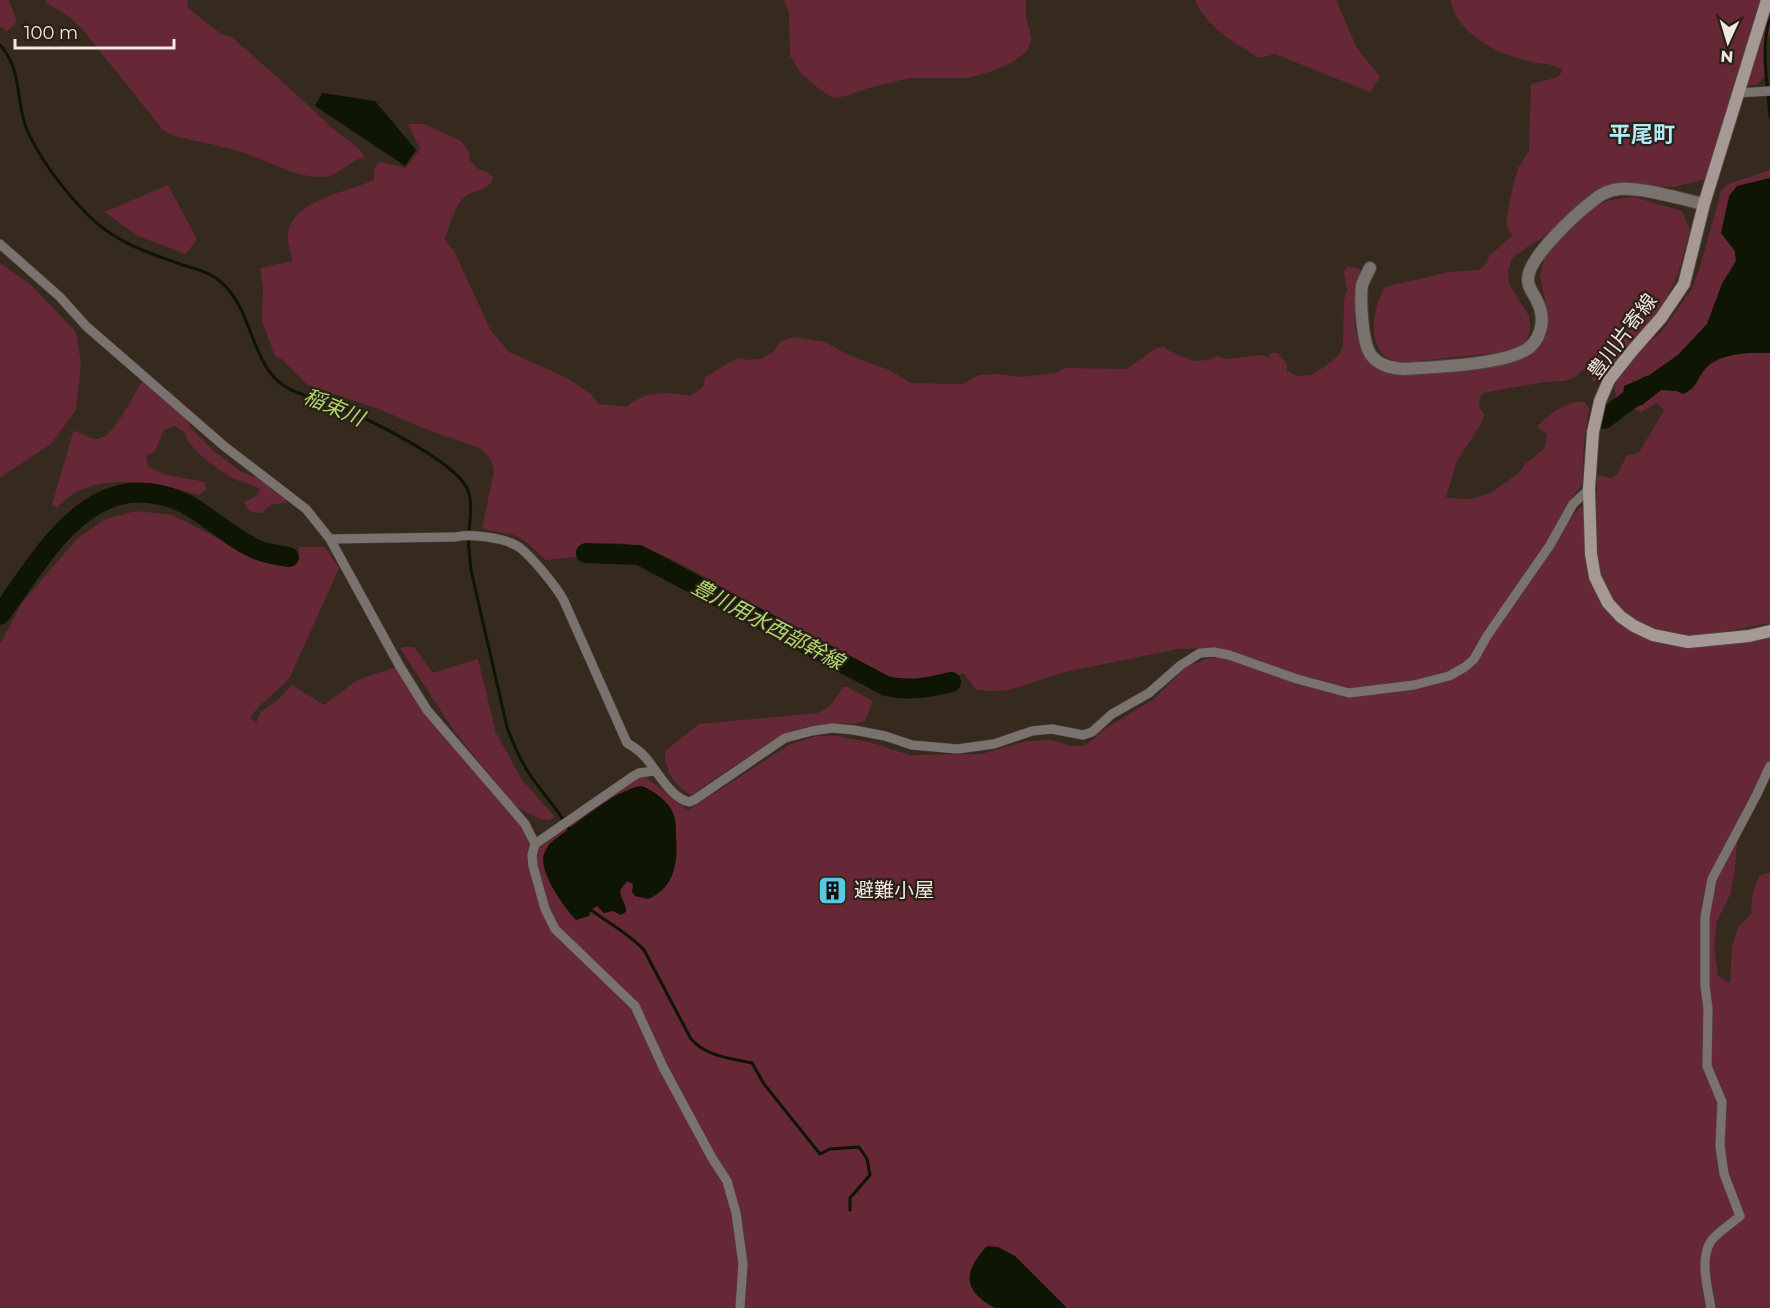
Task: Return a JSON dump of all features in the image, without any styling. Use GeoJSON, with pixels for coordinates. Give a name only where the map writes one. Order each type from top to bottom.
{"type":"FeatureCollection","features":[{"type":"Feature","properties":{"kind":"main road","name":"豊川片寄線"},"geometry":{"type":"LineString","coordinates":[[1767,0],[1704,204],[1684,284],[1661,318],[1609,380],[1600,401],[1593,432],[1589,489],[1591,554],[1595,578],[1608,603],[1621,617],[1653,635],[1688,642],[1770,632]]}},
{"type":"Feature","properties":{"kind":"street"},"geometry":{"type":"LineString","coordinates":[[1737,93],[1770,91]]}},
{"type":"Feature","properties":{"kind":"street"},"geometry":{"type":"LineString","coordinates":[[1370,268],[1362,287],[1363,333],[1370,354],[1377,361],[1404,369],[1484,362],[1510,356],[1529,347],[1537,337],[1542,327],[1542,315],[1539,303],[1530,287],[1529,271],[1549,243],[1594,199],[1606,192],[1631,189],[1704,204]]}},
{"type":"Feature","properties":{"kind":"street"},"geometry":{"type":"LineString","coordinates":[[0,244],[60,297],[86,326],[224,446],[306,510],[330,539],[399,665],[427,710],[525,824],[536,844]]}},
{"type":"Feature","properties":{"kind":"street"},"geometry":{"type":"LineString","coordinates":[[330,539],[462,535],[504,541],[519,548],[557,588],[627,743],[646,758],[654,771],[677,796],[689,802],[785,738],[812,730],[832,728],[854,730],[885,736],[912,745],[957,749],[994,744],[1032,731],[1052,729],[1083,735],[1092,732],[1112,714],[1149,693],[1181,665],[1200,653],[1214,652],[1228,655],[1288,676],[1349,693],[1404,686],[1449,676],[1474,659],[1487,636],[1550,545],[1573,504],[1589,489]]}},
{"type":"Feature","properties":{"kind":"street"},"geometry":{"type":"LineString","coordinates":[[1711,1308],[1705,1269],[1707,1251],[1711,1241],[1740,1216],[1724,1174],[1720,1146],[1722,1102],[1707,1066],[1705,917],[1712,879],[1770,766]]}},
{"type":"Feature","properties":{"kind":"street"},"geometry":{"type":"LineString","coordinates":[[654,771],[639,773],[632,777],[536,844],[532,855],[533,866],[545,909],[555,929],[634,1006],[663,1066],[712,1158],[727,1181],[736,1213],[743,1264],[740,1308]]}},
{"type":"Feature","properties":{"kind":"shaded area"},"geometry":{"type":"Polygon","coordinates":[[[0,0],[9,0],[17,22],[7,31],[0,26],[0,0]]]}},
{"type":"Feature","properties":{"kind":"shaded area"},"geometry":{"type":"Polygon","coordinates":[[[45,0],[187,0],[188,8],[221,34],[232,37],[335,131],[355,145],[365,158],[327,177],[310,176],[216,145],[174,136],[163,130],[83,30],[45,0]]]}},
{"type":"Feature","properties":{"kind":"shaded area"},"geometry":{"type":"Polygon","coordinates":[[[784,0],[1026,0],[1026,18],[1032,39],[1027,51],[1011,63],[990,72],[967,78],[909,78],[833,98],[801,73],[790,56],[789,12],[784,0]]]}},
{"type":"Feature","properties":{"kind":"shaded area"},"geometry":{"type":"Polygon","coordinates":[[[1195,0],[1336,0],[1357,48],[1380,77],[1370,92],[1275,54],[1259,58],[1214,26],[1200,10],[1195,0]]]}},
{"type":"Feature","properties":{"kind":"shaded area"},"geometry":{"type":"Polygon","coordinates":[[[1450,0],[1760,0],[1707,179],[1674,187],[1642,185],[1590,195],[1541,239],[1512,258],[1508,271],[1509,284],[1529,316],[1530,328],[1527,341],[1516,349],[1401,363],[1389,359],[1381,352],[1376,342],[1374,320],[1376,308],[1385,287],[1449,272],[1479,270],[1487,263],[1489,256],[1512,236],[1506,223],[1518,168],[1529,151],[1531,84],[1558,77],[1563,70],[1552,65],[1519,59],[1493,49],[1471,34],[1462,24],[1450,0]]]}},
{"type":"Feature","properties":{"kind":"shaded area"},"geometry":{"type":"Polygon","coordinates":[[[1770,8],[1770,33],[1764,48],[1763,61],[1766,74],[1758,84],[1747,86],[1770,8]]]}},
{"type":"Feature","properties":{"kind":"shaded area"},"geometry":{"type":"Polygon","coordinates":[[[322,93],[375,101],[416,150],[405,166],[315,106],[322,93]]]}},
{"type":"Feature","properties":{"kind":"shaded area"},"geometry":{"type":"Polygon","coordinates":[[[408,124],[424,124],[461,141],[469,152],[470,161],[479,170],[488,172],[493,177],[488,186],[469,194],[461,201],[451,220],[445,240],[454,251],[491,331],[509,352],[565,377],[591,394],[599,404],[627,407],[634,401],[649,395],[665,393],[690,396],[703,387],[705,377],[737,358],[760,359],[773,352],[781,341],[796,337],[825,342],[848,355],[889,370],[911,383],[962,384],[980,375],[998,374],[1022,377],[1056,373],[1066,368],[1126,369],[1156,348],[1164,347],[1194,361],[1208,360],[1217,356],[1226,359],[1261,355],[1269,358],[1271,353],[1278,353],[1287,364],[1287,371],[1297,376],[1311,375],[1338,356],[1343,346],[1344,300],[1347,290],[1344,272],[1347,267],[1358,268],[1363,272],[1355,310],[1358,340],[1366,354],[1383,368],[1515,360],[1544,335],[1548,314],[1540,276],[1544,259],[1552,247],[1596,206],[1609,200],[1634,197],[1682,211],[1690,230],[1678,274],[1666,299],[1649,323],[1598,381],[1593,381],[1583,369],[1576,377],[1564,381],[1483,393],[1480,397],[1479,408],[1485,414],[1457,461],[1446,498],[1472,499],[1492,492],[1518,474],[1526,463],[1544,449],[1547,434],[1537,427],[1559,409],[1578,402],[1584,402],[1589,408],[1584,441],[1582,485],[1470,659],[1446,674],[1348,689],[1328,685],[1230,652],[1206,648],[1178,649],[1065,672],[1009,690],[975,689],[964,673],[932,683],[912,686],[880,680],[707,587],[711,580],[649,550],[636,546],[604,543],[586,548],[576,557],[546,560],[525,541],[514,535],[482,529],[494,471],[490,458],[480,448],[428,430],[379,409],[308,385],[283,360],[275,356],[262,321],[263,287],[260,268],[292,261],[288,233],[292,221],[311,204],[374,180],[377,164],[382,162],[406,168],[420,149],[408,124]]]}},
{"type":"Feature","properties":{"kind":"shaded area"},"geometry":{"type":"Polygon","coordinates":[[[1770,170],[1770,178],[1737,186],[1721,233],[1735,251],[1736,261],[1722,284],[1707,324],[1678,355],[1648,376],[1624,386],[1642,405],[1661,390],[1677,391],[1683,394],[1695,385],[1707,367],[1720,359],[1746,353],[1770,353],[1770,623],[1701,635],[1664,633],[1637,622],[1626,613],[1608,590],[1598,563],[1597,475],[1611,478],[1617,475],[1627,455],[1638,454],[1664,410],[1657,403],[1641,412],[1617,403],[1613,381],[1636,354],[1662,331],[1691,290],[1700,267],[1721,191],[1728,184],[1770,170]]]}},
{"type":"Feature","properties":{"kind":"shaded area"},"geometry":{"type":"Polygon","coordinates":[[[1770,178],[1770,353],[1728,356],[1707,367],[1695,385],[1683,394],[1677,391],[1661,390],[1642,405],[1635,407],[1627,403],[1623,396],[1624,386],[1648,376],[1678,355],[1707,324],[1722,284],[1736,261],[1735,251],[1721,233],[1729,196],[1737,186],[1770,178]]]}},
{"type":"Feature","properties":{"kind":"shaded area"},"geometry":{"type":"Polygon","coordinates":[[[168,185],[197,239],[186,254],[138,236],[104,212],[168,185]]]}},
{"type":"Feature","properties":{"kind":"shaded area"},"geometry":{"type":"Polygon","coordinates":[[[0,263],[29,283],[76,332],[81,364],[76,410],[51,444],[0,478],[0,263]]]}},
{"type":"Feature","properties":{"kind":"shaded area"},"geometry":{"type":"Polygon","coordinates":[[[142,381],[187,418],[191,428],[214,451],[240,471],[265,481],[285,496],[286,503],[270,506],[263,513],[249,510],[244,502],[256,496],[260,490],[215,467],[199,454],[184,432],[174,426],[164,430],[155,451],[146,456],[148,467],[167,475],[205,482],[206,490],[198,495],[143,483],[105,483],[71,496],[57,508],[52,505],[73,432],[76,431],[95,439],[104,436],[117,423],[142,381]]]}},
{"type":"Feature","properties":{"kind":"shaded area"},"geometry":{"type":"Polygon","coordinates":[[[1579,507],[1585,508],[1585,555],[1589,575],[1620,623],[1629,630],[1654,642],[1685,647],[1770,635],[1770,763],[1739,817],[1735,869],[1730,895],[1717,921],[1714,945],[1718,976],[1730,983],[1732,947],[1738,928],[1751,914],[1753,891],[1760,875],[1770,873],[1770,1308],[0,1308],[0,644],[22,603],[78,538],[106,519],[136,511],[172,515],[249,554],[280,564],[298,559],[299,547],[325,547],[339,568],[290,677],[250,718],[256,723],[261,712],[277,701],[292,685],[324,705],[357,680],[396,667],[522,827],[529,845],[545,843],[643,775],[688,810],[789,745],[816,736],[837,736],[869,742],[910,755],[981,754],[1028,741],[1051,740],[1071,746],[1085,746],[1106,728],[1154,699],[1186,667],[1206,659],[1218,657],[1228,659],[1298,684],[1348,697],[1446,681],[1490,638],[1579,507]]]}},
{"type":"Feature","properties":{"kind":"shaded area"},"geometry":{"type":"Polygon","coordinates":[[[414,647],[433,673],[478,659],[496,733],[522,780],[555,817],[548,820],[540,819],[516,807],[454,731],[400,648],[414,647]]]}},
{"type":"Feature","properties":{"kind":"shaded area"},"geometry":{"type":"Polygon","coordinates":[[[843,687],[873,701],[865,721],[852,724],[833,723],[810,726],[782,734],[691,795],[675,783],[666,764],[665,751],[699,724],[818,713],[830,706],[843,687]]]}},
{"type":"Feature","properties":{"kind":"shaded area"},"geometry":{"type":"Polygon","coordinates":[[[641,786],[660,796],[674,816],[676,855],[673,873],[664,888],[648,899],[635,896],[632,892],[633,884],[627,881],[620,892],[626,912],[621,915],[613,911],[604,913],[597,906],[591,910],[589,916],[576,920],[560,900],[546,873],[543,857],[546,850],[549,844],[594,810],[618,794],[641,786]]]}},
{"type":"Feature","properties":{"kind":"shaded area"},"geometry":{"type":"Polygon","coordinates":[[[987,1246],[998,1247],[1015,1256],[1067,1308],[995,1308],[984,1301],[972,1287],[970,1272],[973,1264],[987,1246]]]}},
{"type":"Feature","properties":{"kind":"waterway"},"geometry":{"type":"LineString","coordinates":[[1770,18],[1765,54],[1770,117]]}},
{"type":"Feature","properties":{"kind":"waterway","name":"稲束川"},"geometry":{"type":"LineString","coordinates":[[0,45],[12,65],[27,130],[55,177],[81,208],[101,227],[123,241],[216,278],[238,303],[265,364],[274,377],[286,387],[368,420],[408,441],[445,465],[459,477],[469,493],[471,510],[469,532]]}},
{"type":"Feature","properties":{"kind":"waterway","name":"豊川用水西部幹線"},"geometry":{"type":"LineString","coordinates":[[1604,419],[1648,386]]}},
{"type":"Feature","properties":{"kind":"waterway","name":"豊川用水西部幹線"},"geometry":{"type":"LineString","coordinates":[[0,615],[35,566],[74,520],[97,504],[123,494],[152,493],[184,503],[248,545],[258,550],[289,557]]}},
{"type":"Feature","properties":{"kind":"waterway","name":"稲束川"},"geometry":{"type":"LineString","coordinates":[[468,539],[471,570],[507,727],[525,767],[569,829]]}},
{"type":"Feature","properties":{"kind":"waterway","name":"豊川用水西部幹線"},"geometry":{"type":"LineString","coordinates":[[586,553],[639,555],[886,686],[918,688],[951,682]]}},
{"type":"Feature","properties":{"kind":"waterway"},"geometry":{"type":"LineString","coordinates":[[591,910],[626,934],[644,950],[691,1039],[704,1050],[752,1063],[764,1084],[820,1154],[830,1149],[859,1147],[867,1159],[870,1175],[850,1198],[850,1210]]}},
{"type":"Feature","properties":{"kind":"place","name":"避難小屋"},"geometry":{"type":"Point","coordinates":[833,890]}},
{"type":"Feature","properties":{"kind":"district","name":"平尾町"},"geometry":{"type":"Point","coordinates":[1642,134]}}]}
